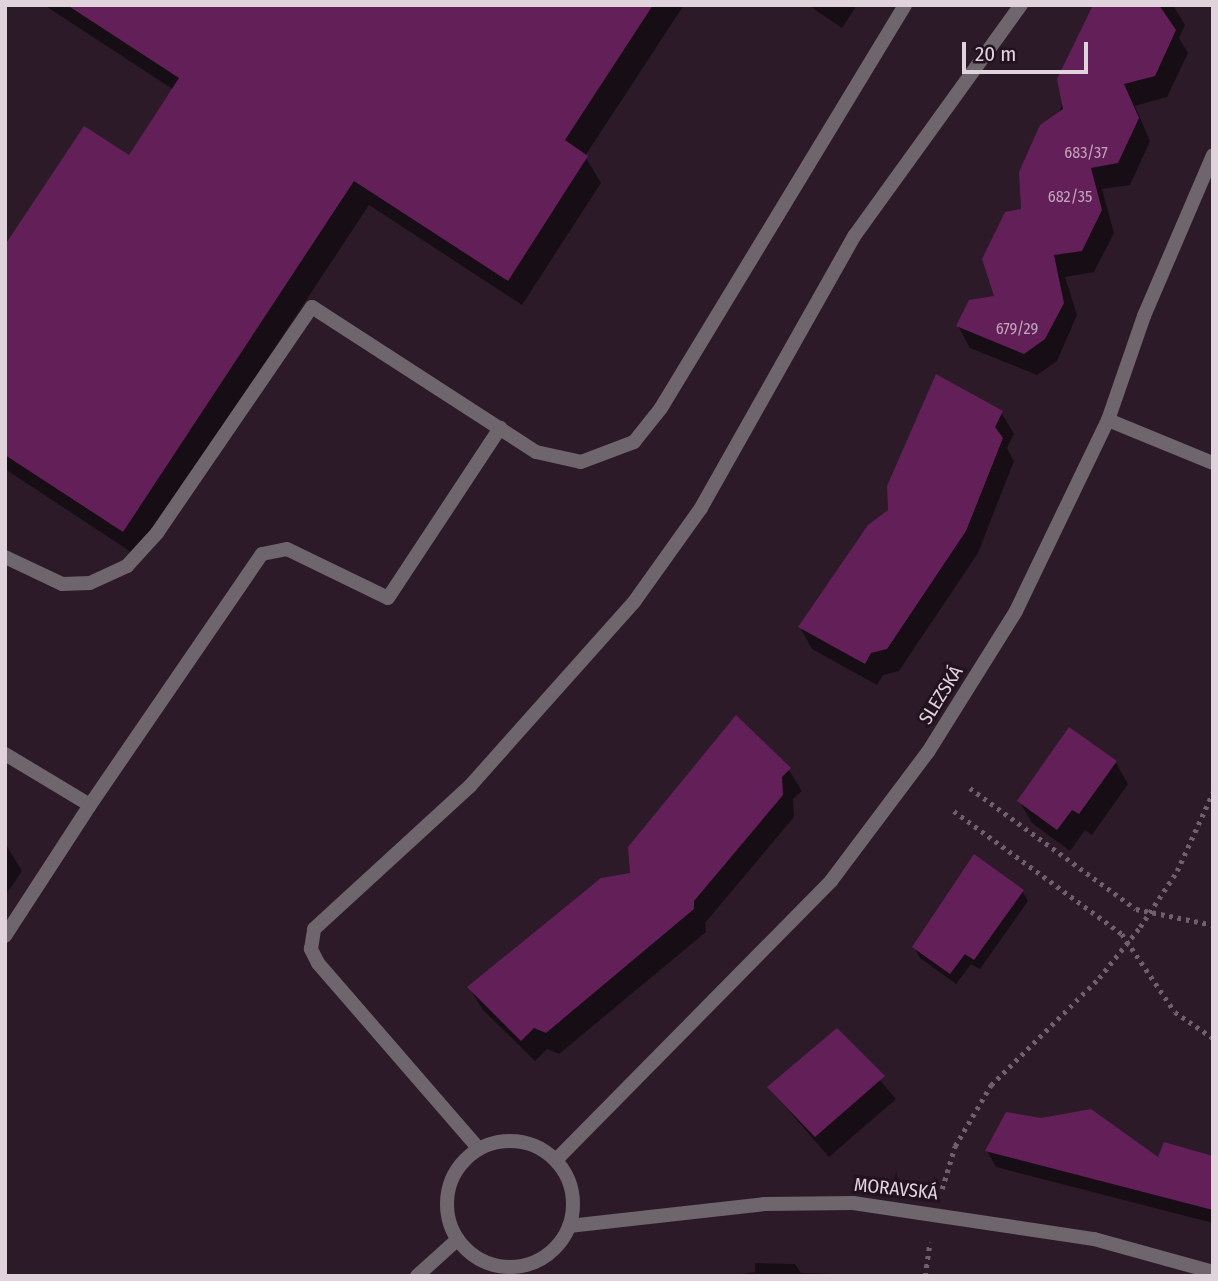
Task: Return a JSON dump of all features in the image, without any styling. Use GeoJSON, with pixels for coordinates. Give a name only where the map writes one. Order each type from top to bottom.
{"type":"FeatureCollection","features":[{"type":"Feature","properties":{"kind":"street"},"geometry":{"type":"LineString","coordinates":[[5,557],[62,583],[90,583],[127,566],[157,533],[312,307],[536,452],[581,462],[635,442],[661,408],[905,5]]}},
{"type":"Feature","properties":{"kind":"street"},"geometry":{"type":"LineString","coordinates":[[479,1149],[318,963],[311,949],[314,929],[470,786],[634,602],[701,508],[848,247],[1021,5]]}},
{"type":"Feature","properties":{"kind":"street","name":"SLEZSKÁ"},"geometry":{"type":"LineString","coordinates":[[556,1160],[831,881],[928,751],[1016,611],[1108,420],[1144,316],[1213,155]]}},
{"type":"Feature","properties":{"kind":"street"},"geometry":{"type":"LineString","coordinates":[[1108,420],[1213,463]]}},
{"type":"Feature","properties":{"kind":"street"},"geometry":{"type":"LineString","coordinates":[[5,936],[90,805],[262,554],[287,549],[388,598],[500,428]]}},
{"type":"Feature","properties":{"kind":"street"},"geometry":{"type":"LineString","coordinates":[[5,754],[90,805]]}},
{"type":"Feature","properties":{"kind":"street"},"geometry":{"type":"LineString","coordinates":[[519,1141],[556,1160],[572,1191],[569,1226],[545,1256],[527,1265],[488,1263],[458,1239],[447,1199],[463,1162],[479,1149],[519,1141]]}},
{"type":"Feature","properties":{"kind":"street","name":"MORAVSKÁ"},"geometry":{"type":"LineString","coordinates":[[569,1226],[764,1204],[853,1203],[934,1212],[1094,1239],[1213,1272]]}},
{"type":"Feature","properties":{"kind":"street"},"geometry":{"type":"LineString","coordinates":[[417,1276],[458,1239]]}},
{"type":"Feature","properties":{"kind":"path"},"geometry":{"type":"LineString","coordinates":[[970,788],[1136,909],[1153,910],[1213,925]]}},
{"type":"Feature","properties":{"kind":"path"},"geometry":{"type":"LineString","coordinates":[[925,1276],[934,1212],[955,1146],[991,1085],[1127,944],[1153,910],[1213,792]]}},
{"type":"Feature","properties":{"kind":"path"},"geometry":{"type":"LineString","coordinates":[[954,811],[1122,934],[1175,1012],[1213,1038]]}},
{"type":"Feature","properties":{"kind":"building"},"geometry":{"type":"Polygon","coordinates":[[[67,5],[653,5],[565,140],[588,156],[508,281],[354,181],[123,532],[5,455],[5,245],[84,126],[129,155],[179,78],[67,5]]]}},
{"type":"Feature","properties":{"kind":"building"},"geometry":{"type":"Polygon","coordinates":[[[1093,5],[1159,5],[1176,30],[1155,76],[1124,84],[1139,118],[1118,163],[1091,168],[1102,210],[1082,251],[1054,255],[1064,303],[1045,339],[1024,354],[956,326],[969,300],[994,296],[982,259],[1005,212],[1021,209],[1019,172],[1040,125],[1063,109],[1057,79],[1093,5]]]}},
{"type":"Feature","properties":{"kind":"building"},"geometry":{"type":"Polygon","coordinates":[[[936,374],[1003,411],[995,427],[1003,438],[966,531],[887,649],[871,653],[865,664],[798,627],[868,525],[888,510],[887,486],[936,374]]]}},
{"type":"Feature","properties":{"kind":"building"},"geometry":{"type":"Polygon","coordinates":[[[736,715],[791,768],[782,777],[783,795],[694,901],[694,909],[546,1033],[534,1028],[521,1041],[467,987],[601,878],[630,873],[628,847],[736,715]]]}},
{"type":"Feature","properties":{"kind":"building"},"geometry":{"type":"Polygon","coordinates":[[[1069,727],[1117,761],[1079,814],[1072,810],[1057,830],[1017,801],[1069,727]]]}},
{"type":"Feature","properties":{"kind":"building"},"geometry":{"type":"Polygon","coordinates":[[[974,854],[1024,890],[974,960],[965,954],[950,974],[912,947],[974,854]]]}},
{"type":"Feature","properties":{"kind":"building"},"geometry":{"type":"Polygon","coordinates":[[[837,1028],[885,1076],[815,1137],[767,1087],[837,1028]]]}},
{"type":"Feature","properties":{"kind":"building"},"geometry":{"type":"Polygon","coordinates":[[[1091,1109],[1158,1157],[1164,1142],[1213,1156],[1213,1210],[985,1151],[1006,1112],[1041,1118],[1091,1109]]]}}]}
